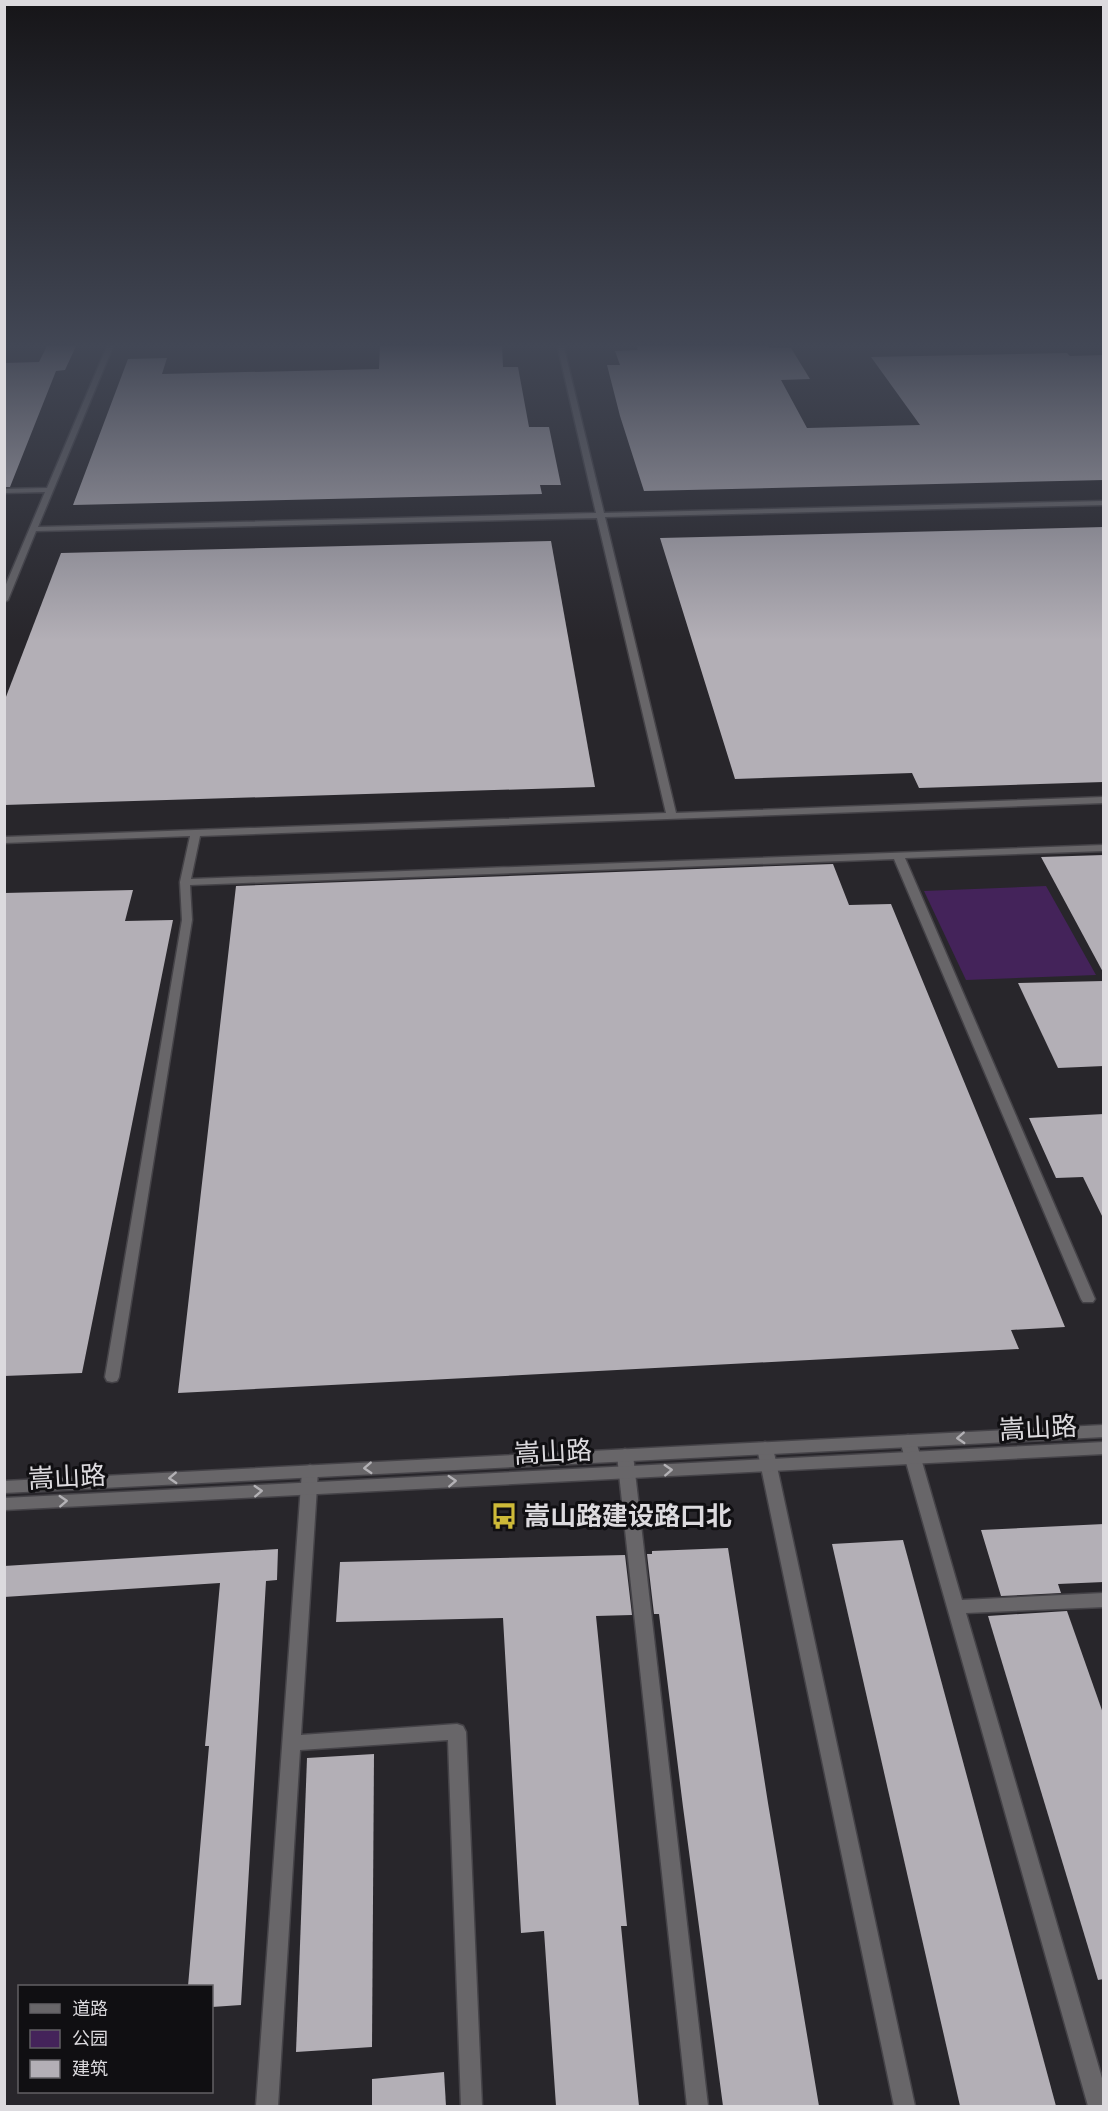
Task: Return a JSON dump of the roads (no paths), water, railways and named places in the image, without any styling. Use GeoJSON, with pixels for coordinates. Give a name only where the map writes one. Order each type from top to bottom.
{"type":"FeatureCollection","features":[{"type":"Feature","properties":{"kind":"street"},"geometry":{"type":"LineString","coordinates":[[4,600],[70,443]]}},
{"type":"Feature","properties":{"kind":"street"},"geometry":{"type":"LineString","coordinates":[[584,443],[672,816]]}},
{"type":"Feature","properties":{"kind":"street"},"geometry":{"type":"LineString","coordinates":[[4,491],[50,490]]}},
{"type":"Feature","properties":{"kind":"street"},"geometry":{"type":"LineString","coordinates":[[34,529],[1104,503]]}},
{"type":"Feature","properties":{"kind":"street"},"geometry":{"type":"LineString","coordinates":[[4,572],[16,572]]}},
{"type":"Feature","properties":{"kind":"street"},"geometry":{"type":"LineString","coordinates":[[4,840],[1104,800]]}},
{"type":"Feature","properties":{"kind":"street"},"geometry":{"type":"LineString","coordinates":[[112,1377],[187,920],[184,882],[196,833]]}},
{"type":"Feature","properties":{"kind":"street"},"geometry":{"type":"LineString","coordinates":[[184,882],[1104,848]]}},
{"type":"Feature","properties":{"kind":"street"},"geometry":{"type":"LineString","coordinates":[[898,855],[1088,1299]]}},
{"type":"Feature","properties":{"kind":"street","name":"嵩山路"},"geometry":{"type":"LineString","coordinates":[[910,1450],[1104,1431]]}},
{"type":"Feature","properties":{"kind":"street","name":"嵩山路"},"geometry":{"type":"LineString","coordinates":[[4,1487],[309,1480],[910,1450],[1104,1448]]}},
{"type":"Feature","properties":{"kind":"street"},"geometry":{"type":"LineString","coordinates":[[910,1450],[1100,2106]]}},
{"type":"Feature","properties":{"kind":"street"},"geometry":{"type":"LineString","coordinates":[[766,1457],[905,2106]]}},
{"type":"Feature","properties":{"kind":"street"},"geometry":{"type":"LineString","coordinates":[[626,1464],[698,2106]]}},
{"type":"Feature","properties":{"kind":"street"},"geometry":{"type":"LineString","coordinates":[[267,2106],[309,1480]]}},
{"type":"Feature","properties":{"kind":"street","name":"嵩山路"},"geometry":{"type":"LineString","coordinates":[[4,1504],[309,1480]]}},
{"type":"Feature","properties":{"kind":"street"},"geometry":{"type":"LineString","coordinates":[[955,1607],[1104,1600]]}},
{"type":"Feature","properties":{"kind":"street"},"geometry":{"type":"LineString","coordinates":[[292,1743],[457,1732],[472,2106]]}},
{"type":"Feature","properties":{"kind":"place","name":"嵩山路建设路口北"},"geometry":{"type":"Point","coordinates":[504,1516]}}]}
